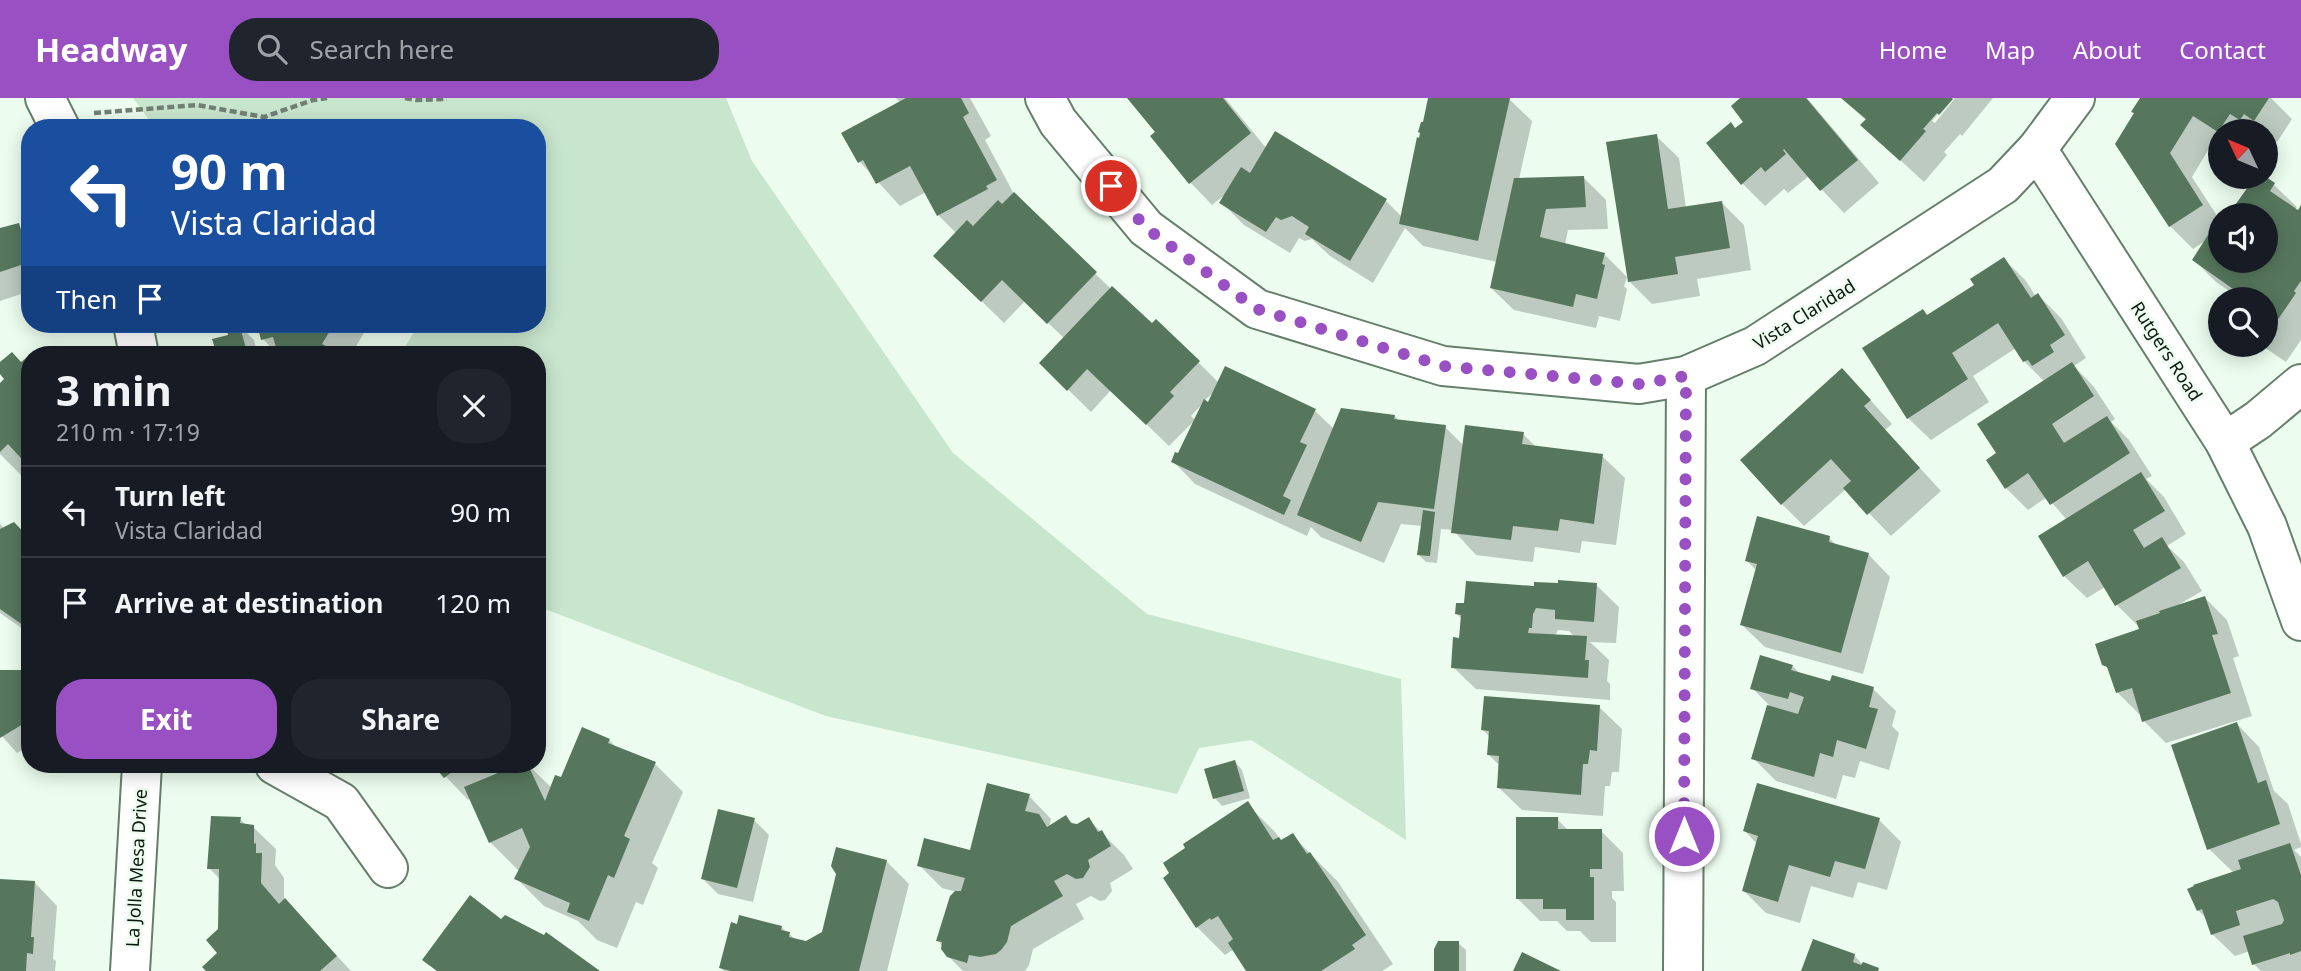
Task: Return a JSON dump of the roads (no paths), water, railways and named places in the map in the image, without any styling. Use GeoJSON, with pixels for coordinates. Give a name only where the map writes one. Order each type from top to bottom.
{"type":"FeatureCollection","features":[{"type":"Feature","properties":{"kind":"street","name":"Vista Claridad"},"geometry":{"type":"LineString","coordinates":[[1045,98],[1058,122],[1146,228],[1257,309],[1443,366],[1639,384],[1686,376],[1755,346],[2003,185],[2037,149]]}},
{"type":"Feature","properties":{"kind":"street"},"geometry":{"type":"LineString","coordinates":[[2037,149],[2075,98]]}},
{"type":"Feature","properties":{"kind":"street","name":"Rutgers Road"},"geometry":{"type":"LineString","coordinates":[[2037,149],[2225,442],[2267,526],[2301,621]]}},
{"type":"Feature","properties":{"kind":"street"},"geometry":{"type":"LineString","coordinates":[[1683,971],[1686,376]]}},
{"type":"Feature","properties":{"kind":"street"},"geometry":{"type":"LineString","coordinates":[[2225,442],[2258,420],[2301,384]]}},
{"type":"Feature","properties":{"kind":"street","name":"La Jolla Mesa Drive"},"geometry":{"type":"LineString","coordinates":[[130,971],[142,773]]}},
{"type":"Feature","properties":{"kind":"street"},"geometry":{"type":"LineString","coordinates":[[289,773],[341,802],[388,868]]}}]}
